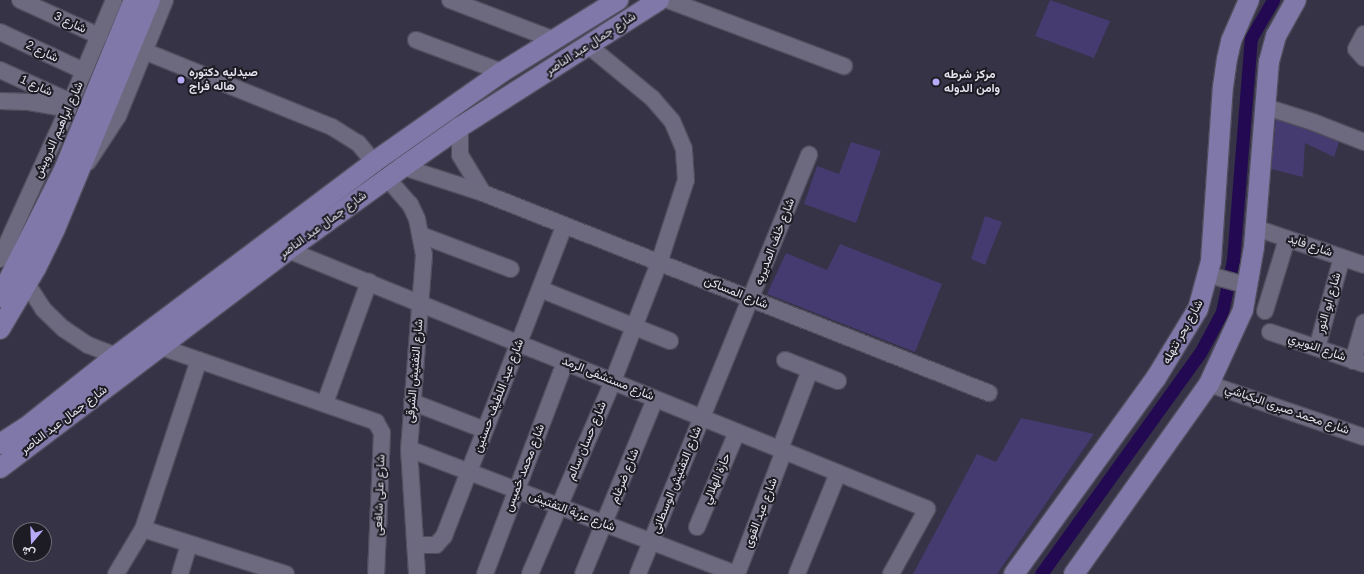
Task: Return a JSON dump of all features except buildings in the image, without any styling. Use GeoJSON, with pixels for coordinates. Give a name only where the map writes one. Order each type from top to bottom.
{"type":"FeatureCollection","features":[{"type":"Feature","properties":{"kind":"main road"},"geometry":{"type":"LineString","coordinates":[[0,329],[55,229],[80,171],[116,62],[134,0]]}},
{"type":"Feature","properties":{"kind":"main road"},"geometry":{"type":"LineString","coordinates":[[116,62],[150,0]]}},
{"type":"Feature","properties":{"kind":"main road","name":"شارع جمال عبد الناصر"},"geometry":{"type":"LineString","coordinates":[[0,444],[24,428],[116,356],[374,162],[502,72],[618,0]]}},
{"type":"Feature","properties":{"kind":"main road","name":"شارع جمال عبد الناصر"},"geometry":{"type":"LineString","coordinates":[[0,468],[288,250],[387,178],[460,127],[659,0]]}},
{"type":"Feature","properties":{"kind":"main road","name":"شارع بحر تنهله"},"geometry":{"type":"LineString","coordinates":[[1014,574],[1176,348],[1198,309],[1213,276],[1223,87],[1231,41],[1249,0]]}},
{"type":"Feature","properties":{"kind":"main road"},"geometry":{"type":"LineString","coordinates":[[1074,574],[1209,384],[1231,339],[1256,228],[1272,48],[1296,0]]}},
{"type":"Feature","properties":{"kind":"main road","name":"شارع ابراهيم الدرويش"},"geometry":{"type":"LineString","coordinates":[[0,298],[54,192],[116,62]]}},
{"type":"Feature","properties":{"kind":"street","name":"شارع 3"},"geometry":{"type":"LineString","coordinates":[[20,0],[99,36]]}},
{"type":"Feature","properties":{"kind":"street"},"geometry":{"type":"LineString","coordinates":[[80,171],[113,125],[166,0]]}},
{"type":"Feature","properties":{"kind":"street"},"geometry":{"type":"LineString","coordinates":[[450,0],[555,40]]}},
{"type":"Feature","properties":{"kind":"street"},"geometry":{"type":"LineString","coordinates":[[668,0],[844,66]]}},
{"type":"Feature","properties":{"kind":"street","name":"شارع ابراهيم الدرويش"},"geometry":{"type":"LineString","coordinates":[[0,259],[70,105],[99,36],[111,1]]}},
{"type":"Feature","properties":{"kind":"street","name":"شارع 2"},"geometry":{"type":"LineString","coordinates":[[0,32],[84,71]]}},
{"type":"Feature","properties":{"kind":"street"},"geometry":{"type":"LineString","coordinates":[[1364,34],[1356,49],[1364,58]]}},
{"type":"Feature","properties":{"kind":"street"},"geometry":{"type":"LineString","coordinates":[[416,40],[502,72]]}},
{"type":"Feature","properties":{"kind":"street","name":"شارع حسان سالم"},"geometry":{"type":"LineString","coordinates":[[530,574],[613,381],[659,263],[686,180],[685,157],[680,135],[663,109],[589,46]]}},
{"type":"Feature","properties":{"kind":"street"},"geometry":{"type":"LineString","coordinates":[[144,51],[332,127],[358,143],[374,162]]}},
{"type":"Feature","properties":{"kind":"street","name":"شارع 1"},"geometry":{"type":"LineString","coordinates":[[0,70],[70,105]]}},
{"type":"Feature","properties":{"kind":"street"},"geometry":{"type":"LineString","coordinates":[[0,101],[70,105]]}},
{"type":"Feature","properties":{"kind":"street"},"geometry":{"type":"LineString","coordinates":[[1266,107],[1313,122],[1364,142]]}},
{"type":"Feature","properties":{"kind":"street"},"geometry":{"type":"LineString","coordinates":[[460,127],[460,156],[483,193]]}},
{"type":"Feature","properties":{"kind":"street","name":"شارع خلف المديريه"},"geometry":{"type":"LineString","coordinates":[[703,418],[752,300],[809,155]]}},
{"type":"Feature","properties":{"kind":"street","name":"شارع المساكن"},"geometry":{"type":"LineString","coordinates":[[403,167],[483,193],[989,393]]}},
{"type":"Feature","properties":{"kind":"street","name":"شارع التفتيش الشرقى"},"geometry":{"type":"LineString","coordinates":[[387,178],[410,204],[421,235],[424,270],[409,449],[417,574]]}},
{"type":"Feature","properties":{"kind":"street","name":"شارع عبد اللطيف حسنين"},"geometry":{"type":"LineString","coordinates":[[415,545],[436,545],[443,539],[564,226]]}},
{"type":"Feature","properties":{"kind":"street","name":"شارع فايد"},"geometry":{"type":"LineString","coordinates":[[1256,228],[1364,265]]}},
{"type":"Feature","properties":{"kind":"street"},"geometry":{"type":"LineString","coordinates":[[421,235],[511,269]]}},
{"type":"Feature","properties":{"kind":"street"},"geometry":{"type":"LineString","coordinates":[[1265,311],[1287,238]]}},
{"type":"Feature","properties":{"kind":"street","name":"شارع مستشفى الرمد"},"geometry":{"type":"LineString","coordinates":[[288,250],[927,509],[891,574]]}},
{"type":"Feature","properties":{"kind":"street","name":"شارع ابو النور"},"geometry":{"type":"LineString","coordinates":[[1317,348],[1342,257]]}},
{"type":"Feature","properties":{"kind":"street"},"geometry":{"type":"LineString","coordinates":[[1213,276],[1243,284]]}},
{"type":"Feature","properties":{"kind":"street"},"geometry":{"type":"LineString","coordinates":[[161,347],[325,403],[368,282]]}},
{"type":"Feature","properties":{"kind":"street"},"geometry":{"type":"LineString","coordinates":[[26,284],[43,309],[64,330],[88,345],[116,356]]}},
{"type":"Feature","properties":{"kind":"street"},"geometry":{"type":"LineString","coordinates":[[540,289],[670,341]]}},
{"type":"Feature","properties":{"kind":"street"},"geometry":{"type":"LineString","coordinates":[[1359,362],[1364,323]]}},
{"type":"Feature","properties":{"kind":"street","name":"شارع النويري"},"geometry":{"type":"LineString","coordinates":[[1270,332],[1359,362]]}},
{"type":"Feature","properties":{"kind":"street"},"geometry":{"type":"LineString","coordinates":[[116,574],[143,529],[199,360]]}},
{"type":"Feature","properties":{"kind":"street"},"geometry":{"type":"LineString","coordinates":[[785,360],[838,381]]}},
{"type":"Feature","properties":{"kind":"street","name":"شارع محمد خميس"},"geometry":{"type":"LineString","coordinates":[[485,574],[565,362]]}},
{"type":"Feature","properties":{"kind":"street","name":"شارع عبد القوى"},"geometry":{"type":"LineString","coordinates":[[737,574],[810,370]]}},
{"type":"Feature","properties":{"kind":"street","name":"شارع محمد صبرى البكباشي"},"geometry":{"type":"LineString","coordinates":[[1209,384],[1364,437]]}},
{"type":"Feature","properties":{"kind":"street","name":"شارع ضرغام"},"geometry":{"type":"LineString","coordinates":[[583,574],[605,525],[655,399]]}},
{"type":"Feature","properties":{"kind":"street"},"geometry":{"type":"LineString","coordinates":[[412,402],[485,430]]}},
{"type":"Feature","properties":{"kind":"street","name":"شارع على شافعى"},"geometry":{"type":"LineString","coordinates":[[325,403],[373,420],[382,433],[376,574]]}},
{"type":"Feature","properties":{"kind":"street","name":"شارع التفتيش الوسطانى"},"geometry":{"type":"LineString","coordinates":[[638,574],[703,418]]}},
{"type":"Feature","properties":{"kind":"street","name":"حارة الهلالي"},"geometry":{"type":"LineString","coordinates":[[697,527],[737,432]]}},
{"type":"Feature","properties":{"kind":"street","name":"شارع عزبة التفتيش"},"geometry":{"type":"LineString","coordinates":[[409,449],[652,543],[697,567],[737,574]]}},
{"type":"Feature","properties":{"kind":"street"},"geometry":{"type":"LineString","coordinates":[[797,574],[838,473]]}},
{"type":"Feature","properties":{"kind":"street"},"geometry":{"type":"LineString","coordinates":[[143,529],[189,544],[255,570],[286,574]]}},
{"type":"Feature","properties":{"kind":"street"},"geometry":{"type":"LineString","coordinates":[[180,574],[189,544]]}},
{"type":"Feature","properties":{"kind":"shaded area"},"geometry":{"type":"Polygon","coordinates":[[[1050,0],[1110,21],[1094,58],[1035,36],[1050,0]]]}},
{"type":"Feature","properties":{"kind":"shaded area"},"geometry":{"type":"Polygon","coordinates":[[[1276,118],[1308,127],[1339,142],[1334,157],[1305,143],[1303,177],[1271,169],[1276,118]]]}},
{"type":"Feature","properties":{"kind":"shaded area"},"geometry":{"type":"Polygon","coordinates":[[[851,142],[881,151],[856,223],[804,204],[817,166],[839,174],[851,142]]]}},
{"type":"Feature","properties":{"kind":"shaded area"},"geometry":{"type":"Polygon","coordinates":[[[985,216],[1002,222],[985,265],[971,259],[985,216]]]}},
{"type":"Feature","properties":{"kind":"shaded area"},"geometry":{"type":"Polygon","coordinates":[[[840,244],[942,284],[915,352],[767,294],[786,253],[827,270],[840,244]]]}},
{"type":"Feature","properties":{"kind":"shaded area"},"geometry":{"type":"Polygon","coordinates":[[[1021,418],[1094,434],[997,574],[913,574],[977,454],[996,462],[1021,418]]]}},
{"type":"Feature","properties":{"kind":"waterway"},"geometry":{"type":"LineString","coordinates":[[1041,574],[1200,353],[1222,312],[1233,260],[1251,38],[1273,0]]}},
{"type":"Feature","properties":{"kind":"place","name":"صيدليه دكتوره هاله فراج"},"geometry":{"type":"Point","coordinates":[181,80]}},
{"type":"Feature","properties":{"kind":"place","name":"مركز شرطه وامن الدوله"},"geometry":{"type":"Point","coordinates":[936,82]}}]}
